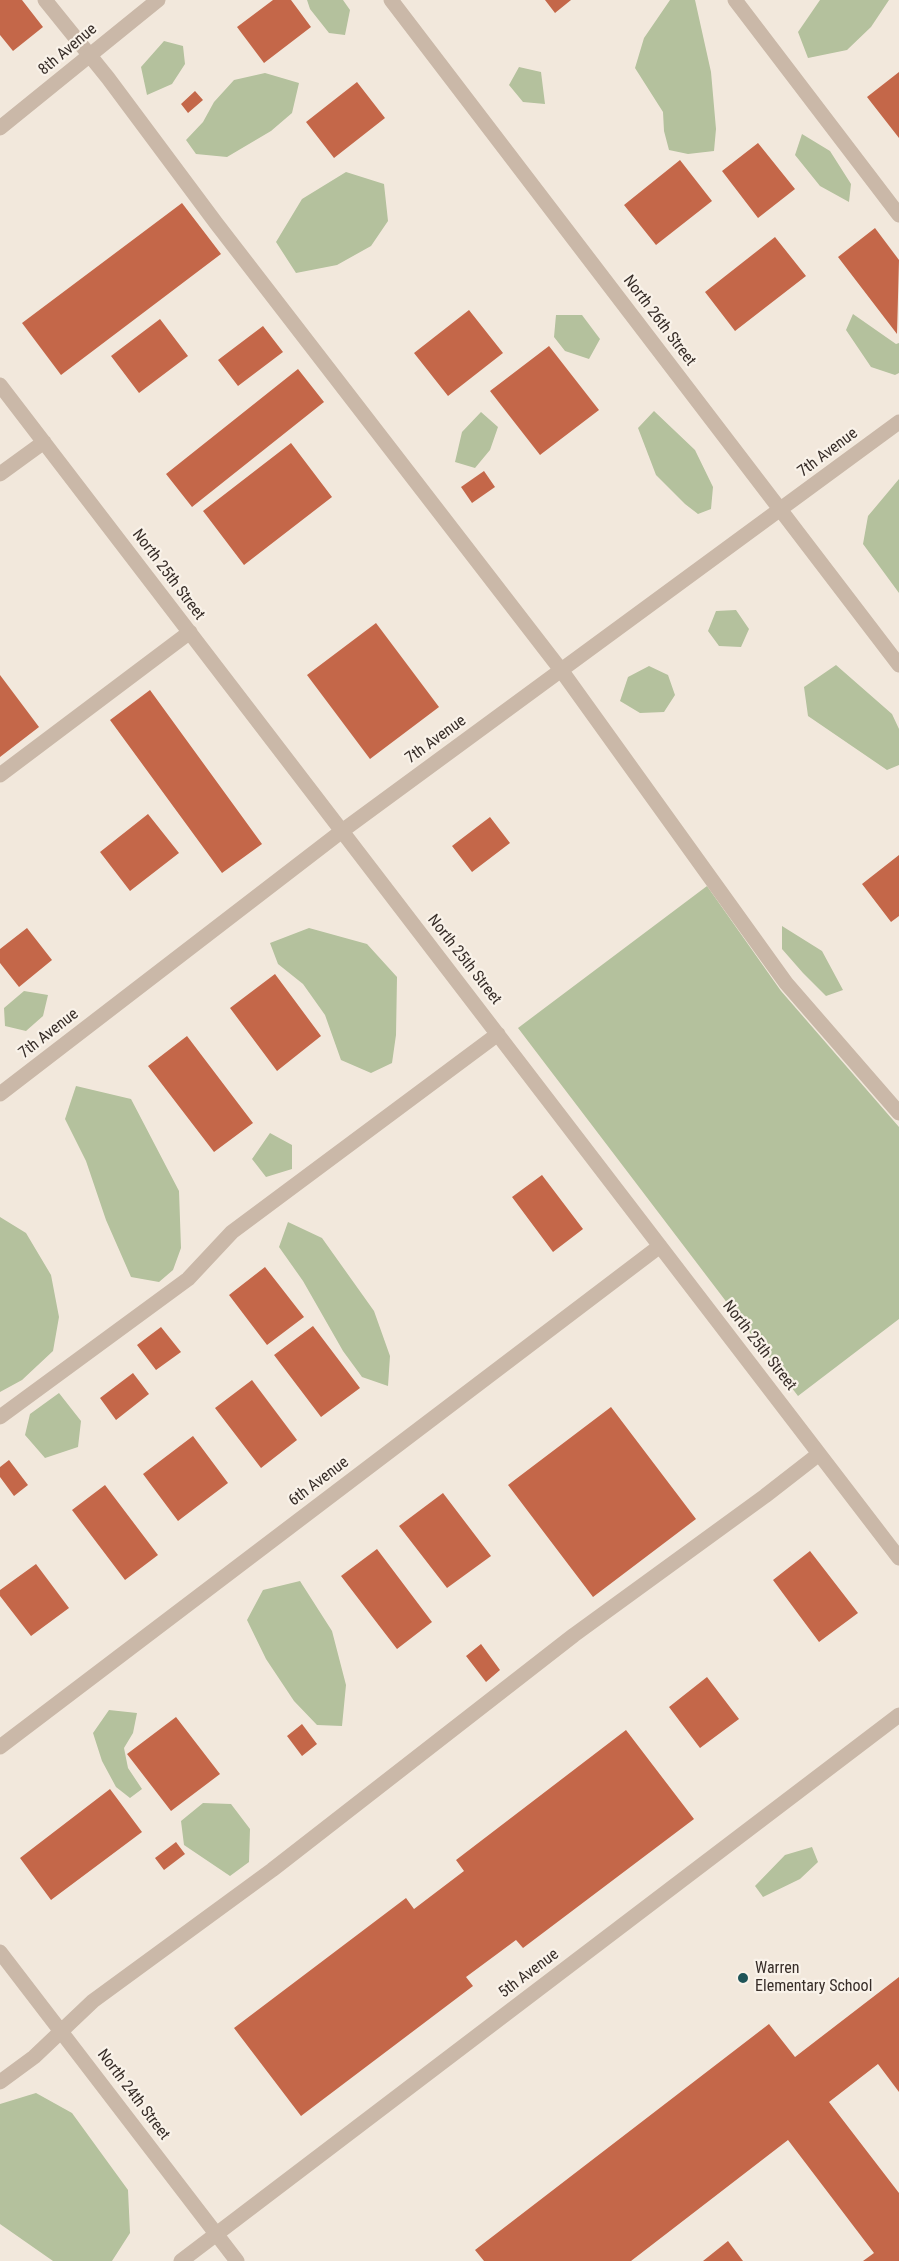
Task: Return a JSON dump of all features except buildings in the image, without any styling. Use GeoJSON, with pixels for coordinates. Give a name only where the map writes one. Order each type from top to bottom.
{"type":"FeatureCollection","features":[{"type":"Feature","properties":{"kind":"street"},"geometry":{"type":"LineString","coordinates":[[45,0],[561,670],[786,983],[899,1113]]}},
{"type":"Feature","properties":{"kind":"street","name":"8th Avenue"},"geometry":{"type":"LineString","coordinates":[[0,128],[158,0]]}},
{"type":"Feature","properties":{"kind":"street","name":"North 26th Street"},"geometry":{"type":"LineString","coordinates":[[391,0],[899,665]]}},
{"type":"Feature","properties":{"kind":"street"},"geometry":{"type":"LineString","coordinates":[[735,0],[899,215]]}},
{"type":"Feature","properties":{"kind":"street","name":"North 25th Street"},"geometry":{"type":"LineString","coordinates":[[0,385],[899,1558]]}},
{"type":"Feature","properties":{"kind":"street","name":"7th Avenue"},"geometry":{"type":"LineString","coordinates":[[0,1094],[342,831],[899,422]]}},
{"type":"Feature","properties":{"kind":"street"},"geometry":{"type":"LineString","coordinates":[[0,474],[44,442]]}},
{"type":"Feature","properties":{"kind":"street"},"geometry":{"type":"LineString","coordinates":[[0,776],[190,632]]}},
{"type":"Feature","properties":{"kind":"street"},"geometry":{"type":"LineString","coordinates":[[0,1417],[188,1280],[232,1232],[498,1034]]}},
{"type":"Feature","properties":{"kind":"street","name":"6th Avenue"},"geometry":{"type":"LineString","coordinates":[[0,1747],[660,1246]]}},
{"type":"Feature","properties":{"kind":"street"},"geometry":{"type":"LineString","coordinates":[[0,2082],[34,2056],[93,2001],[272,1870],[574,1635],[819,1454]]}},
{"type":"Feature","properties":{"kind":"street","name":"5th Avenue"},"geometry":{"type":"LineString","coordinates":[[181,2261],[899,1715]]}},
{"type":"Feature","properties":{"kind":"street","name":"North 24th Street"},"geometry":{"type":"LineString","coordinates":[[0,1952],[237,2261]]}},
{"type":"Feature","properties":{"kind":"green space"},"geometry":{"type":"Polygon","coordinates":[[[307,0],[343,0],[350,10],[345,35],[329,33],[310,9],[307,0]]]}},
{"type":"Feature","properties":{"kind":"green space"},"geometry":{"type":"Polygon","coordinates":[[[670,0],[695,0],[711,72],[716,129],[714,151],[688,154],[669,150],[664,131],[663,112],[635,68],[644,38],[670,0]]]}},
{"type":"Feature","properties":{"kind":"green space"},"geometry":{"type":"Polygon","coordinates":[[[820,0],[889,0],[871,27],[847,50],[808,58],[798,32],[820,0]]]}},
{"type":"Feature","properties":{"kind":"green space"},"geometry":{"type":"Polygon","coordinates":[[[164,41],[183,46],[185,64],[172,84],[147,95],[141,67],[164,41]]]}},
{"type":"Feature","properties":{"kind":"green space"},"geometry":{"type":"Polygon","coordinates":[[[519,67],[541,72],[545,104],[523,102],[509,85],[519,67]]]}},
{"type":"Feature","properties":{"kind":"green space"},"geometry":{"type":"Polygon","coordinates":[[[265,73],[299,83],[292,113],[271,131],[227,157],[196,154],[186,140],[203,122],[214,102],[234,80],[265,73]]]}},
{"type":"Feature","properties":{"kind":"green space"},"geometry":{"type":"Polygon","coordinates":[[[802,134],[830,151],[851,184],[849,202],[820,186],[795,155],[802,134]]]}},
{"type":"Feature","properties":{"kind":"green space"},"geometry":{"type":"Polygon","coordinates":[[[346,172],[384,184],[388,221],[371,246],[337,265],[296,273],[276,242],[302,199],[346,172]]]}},
{"type":"Feature","properties":{"kind":"green space"},"geometry":{"type":"Polygon","coordinates":[[[853,314],[896,344],[899,343],[899,373],[895,375],[871,367],[846,330],[853,314]]]}},
{"type":"Feature","properties":{"kind":"green space"},"geometry":{"type":"Polygon","coordinates":[[[556,315],[582,315],[600,339],[589,359],[565,351],[554,337],[556,315]]]}},
{"type":"Feature","properties":{"kind":"green space"},"geometry":{"type":"Polygon","coordinates":[[[654,411],[695,450],[713,487],[711,509],[698,514],[656,475],[638,428],[654,411]]]}},
{"type":"Feature","properties":{"kind":"green space"},"geometry":{"type":"Polygon","coordinates":[[[481,412],[498,427],[490,450],[475,468],[455,462],[462,432],[481,412]]]}},
{"type":"Feature","properties":{"kind":"green space"},"geometry":{"type":"Polygon","coordinates":[[[899,479],[899,593],[863,544],[868,516],[899,479]]]}},
{"type":"Feature","properties":{"kind":"green space"},"geometry":{"type":"Polygon","coordinates":[[[736,610],[749,629],[741,647],[719,646],[708,631],[716,611],[736,610]]]}},
{"type":"Feature","properties":{"kind":"green space"},"geometry":{"type":"Polygon","coordinates":[[[836,665],[892,714],[899,729],[899,765],[887,770],[808,716],[804,687],[836,665]]]}},
{"type":"Feature","properties":{"kind":"green space"},"geometry":{"type":"Polygon","coordinates":[[[649,666],[668,675],[675,695],[664,712],[640,713],[620,701],[628,677],[649,666]]]}},
{"type":"Feature","properties":{"kind":"green space"},"geometry":{"type":"Polygon","coordinates":[[[707,886],[781,991],[899,1127],[899,1319],[798,1396],[518,1028],[707,886]]]}},
{"type":"Feature","properties":{"kind":"green space"},"geometry":{"type":"Polygon","coordinates":[[[782,926],[822,951],[843,990],[826,996],[803,973],[782,949],[782,926]]]}},
{"type":"Feature","properties":{"kind":"green space"},"geometry":{"type":"Polygon","coordinates":[[[309,928],[367,944],[397,977],[396,1035],[392,1063],[371,1073],[341,1060],[325,1015],[303,984],[278,964],[270,943],[309,928]]]}},
{"type":"Feature","properties":{"kind":"green space"},"geometry":{"type":"Polygon","coordinates":[[[24,991],[48,995],[43,1016],[26,1031],[5,1026],[4,1008],[24,991]]]}},
{"type":"Feature","properties":{"kind":"green space"},"geometry":{"type":"Polygon","coordinates":[[[76,1086],[131,1099],[179,1191],[181,1248],[173,1270],[159,1282],[131,1277],[106,1220],[86,1161],[65,1119],[76,1086]]]}},
{"type":"Feature","properties":{"kind":"green space"},"geometry":{"type":"Polygon","coordinates":[[[270,1133],[292,1145],[292,1169],[266,1177],[252,1159],[270,1133]]]}},
{"type":"Feature","properties":{"kind":"green space"},"geometry":{"type":"Polygon","coordinates":[[[0,1217],[26,1233],[51,1275],[59,1317],[53,1351],[22,1380],[0,1392],[0,1217]]]}},
{"type":"Feature","properties":{"kind":"green space"},"geometry":{"type":"Polygon","coordinates":[[[288,1222],[322,1238],[374,1311],[390,1356],[388,1386],[362,1377],[343,1351],[303,1281],[279,1247],[288,1222]]]}},
{"type":"Feature","properties":{"kind":"green space"},"geometry":{"type":"Polygon","coordinates":[[[59,1393],[81,1421],[78,1447],[45,1458],[25,1435],[30,1414],[59,1393]]]}},
{"type":"Feature","properties":{"kind":"green space"},"geometry":{"type":"Polygon","coordinates":[[[300,1581],[332,1631],[346,1685],[342,1726],[317,1725],[294,1701],[266,1659],[247,1620],[263,1590],[300,1581]]]}},
{"type":"Feature","properties":{"kind":"green space"},"geometry":{"type":"Polygon","coordinates":[[[109,1710],[137,1713],[133,1733],[124,1748],[128,1768],[142,1789],[130,1798],[116,1787],[102,1761],[93,1733],[109,1710]]]}},
{"type":"Feature","properties":{"kind":"green space"},"geometry":{"type":"Polygon","coordinates":[[[203,1803],[231,1804],[250,1829],[249,1862],[230,1876],[184,1845],[181,1821],[203,1803]]]}},
{"type":"Feature","properties":{"kind":"green space"},"geometry":{"type":"Polygon","coordinates":[[[812,1847],[818,1862],[800,1879],[763,1897],[755,1886],[785,1855],[812,1847]]]}},
{"type":"Feature","properties":{"kind":"green space"},"geometry":{"type":"Polygon","coordinates":[[[36,2093],[72,2113],[128,2190],[130,2233],[112,2261],[53,2261],[0,2224],[0,2104],[36,2093]]]}},
{"type":"Feature","properties":{"kind":"place","name":"Warren Elementary School"},"geometry":{"type":"Point","coordinates":[743,1978]}}]}
